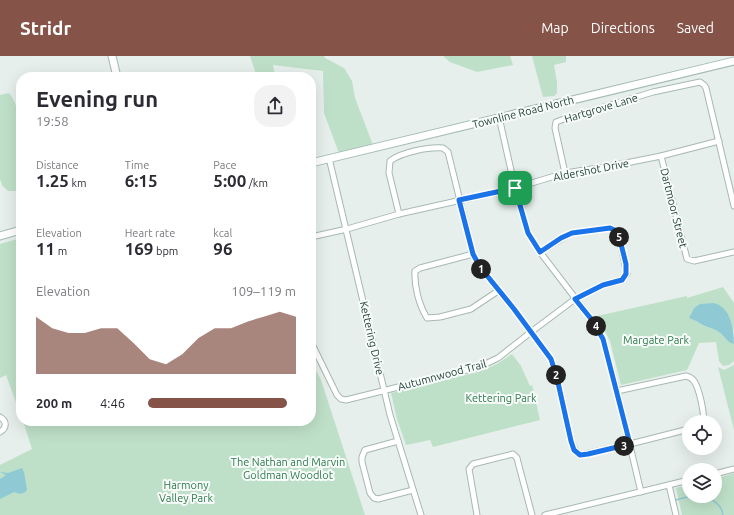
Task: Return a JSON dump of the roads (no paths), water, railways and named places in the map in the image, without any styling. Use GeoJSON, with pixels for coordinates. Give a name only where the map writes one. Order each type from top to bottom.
{"type":"FeatureCollection","features":[{"type":"Feature","properties":{"kind":"main road"},"geometry":{"type":"LineString","coordinates":[[112,56],[116,72]]}},
{"type":"Feature","properties":{"kind":"main road","name":"Townline Road North"},"geometry":{"type":"LineString","coordinates":[[316,162],[734,61]]}},
{"type":"Feature","properties":{"kind":"main road"},"geometry":{"type":"LineString","coordinates":[[0,236],[16,231]]}},
{"type":"Feature","properties":{"kind":"street","name":"Hartgrove Lane"},"geometry":{"type":"LineString","coordinates":[[565,173],[554,128],[556,122],[624,100],[696,82],[702,83],[706,88],[719,141]]}},
{"type":"Feature","properties":{"kind":"street"},"geometry":{"type":"LineString","coordinates":[[499,117],[515,188],[528,233],[540,252],[592,320],[603,339],[641,492]]}},
{"type":"Feature","properties":{"kind":"street"},"geometry":{"type":"LineString","coordinates":[[719,141],[734,206]]}},
{"type":"Feature","properties":{"kind":"street","name":"Aldershot Drive"},"geometry":{"type":"LineString","coordinates":[[316,236],[347,229],[399,214],[515,188],[565,173],[661,156],[719,141]]}},
{"type":"Feature","properties":{"kind":"street"},"geometry":{"type":"LineString","coordinates":[[399,214],[389,173],[390,161],[410,152],[439,147],[444,148],[448,152],[473,254],[480,267],[551,359],[557,378],[571,441],[574,450],[580,455],[682,431]]}},
{"type":"Feature","properties":{"kind":"street","name":"Dartmoor Street"},"geometry":{"type":"LineString","coordinates":[[661,156],[687,259],[694,261],[734,252]]}},
{"type":"Feature","properties":{"kind":"street","name":"Kettering Drive"},"geometry":{"type":"LineString","coordinates":[[329,158],[384,390],[421,515]]}},
{"type":"Feature","properties":{"kind":"street","name":"Autumnwood Trail"},"geometry":{"type":"LineString","coordinates":[[316,352],[337,395],[341,399],[346,400],[479,367],[498,358],[575,299],[603,285],[622,280],[626,274],[626,264],[618,232],[610,228],[572,233],[561,238],[540,252]]}},
{"type":"Feature","properties":{"kind":"street"},"geometry":{"type":"LineString","coordinates":[[473,254],[420,268],[415,271],[415,283],[423,312],[427,318],[440,318],[471,309],[498,291]]}},
{"type":"Feature","properties":{"kind":"street"},"geometry":{"type":"LineString","coordinates":[[617,391],[686,376],[691,378],[695,383],[703,415]]}},
{"type":"Feature","properties":{"kind":"street"},"geometry":{"type":"LineString","coordinates":[[0,417],[3,419],[5,424],[4,428],[0,432]]}},
{"type":"Feature","properties":{"kind":"street"},"geometry":{"type":"LineString","coordinates":[[398,441],[365,450],[363,453],[362,462],[370,493],[374,498],[378,499],[413,490]]}},
{"type":"Feature","properties":{"kind":"street"},"geometry":{"type":"LineString","coordinates":[[477,515],[469,469],[473,464],[513,454],[517,458],[532,515]]}},
{"type":"Feature","properties":{"kind":"street"},"geometry":{"type":"LineString","coordinates":[[722,472],[734,468]]}},
{"type":"Feature","properties":{"kind":"street"},"geometry":{"type":"LineString","coordinates":[[545,515],[682,482]]}},
{"type":"Feature","properties":{"kind":"street"},"geometry":{"type":"LineString","coordinates":[[670,485],[676,515]]}},
{"type":"Feature","properties":{"kind":"water"},"geometry":{"type":"Polygon","coordinates":[[[713,303],[719,305],[728,314],[732,326],[734,344],[716,330],[689,318],[694,308],[700,304],[713,303]]]}},
{"type":"Feature","properties":{"kind":"water"},"geometry":{"type":"Polygon","coordinates":[[[22,468],[27,490],[21,494],[14,492],[0,499],[0,479],[6,475],[0,472],[8,473],[22,468]]]}},
{"type":"Feature","properties":{"kind":"waterway"},"geometry":{"type":"LineString","coordinates":[[676,500],[696,496],[706,497],[719,505],[723,515]]}},
{"type":"Feature","properties":{"kind":"park label","name":"Margate Park"},"geometry":{"type":"Point","coordinates":[656,340]}},
{"type":"Feature","properties":{"kind":"park label","name":"Kettering Park"},"geometry":{"type":"Point","coordinates":[501,398]}},
{"type":"Feature","properties":{"kind":"park label","name":"The Nathan and Marvin Goldman Woodlot"},"geometry":{"type":"Point","coordinates":[288,468]}},
{"type":"Feature","properties":{"kind":"park label","name":"Harmony Valley Park"},"geometry":{"type":"Point","coordinates":[186,491]}}]}
